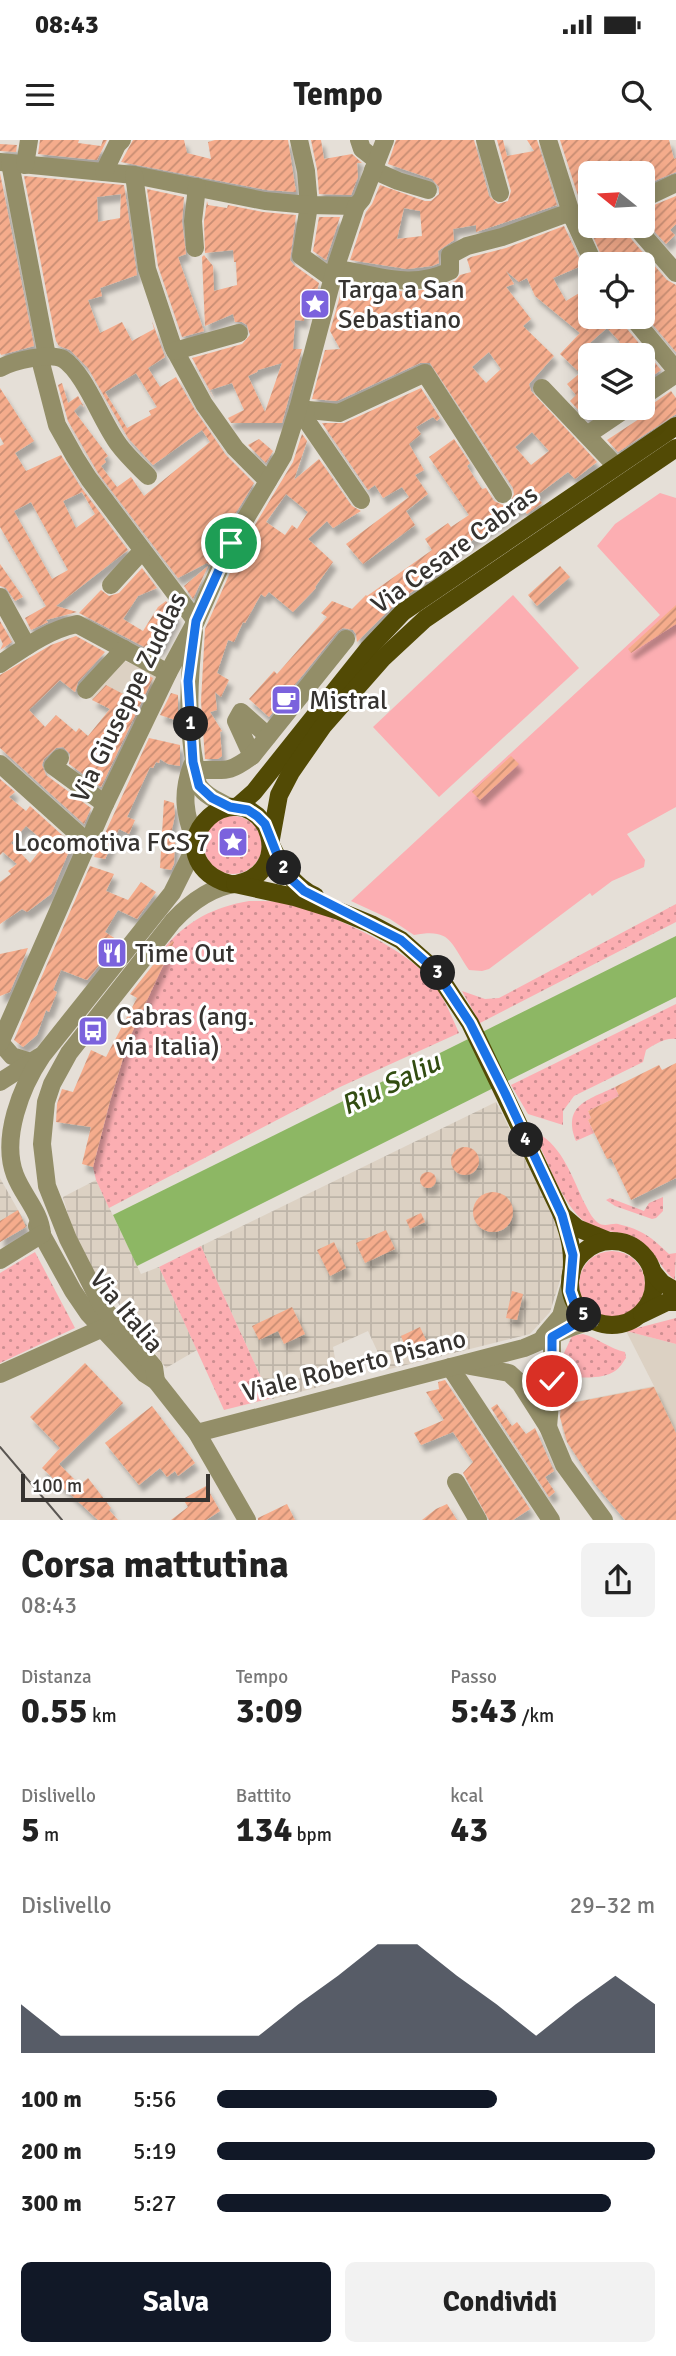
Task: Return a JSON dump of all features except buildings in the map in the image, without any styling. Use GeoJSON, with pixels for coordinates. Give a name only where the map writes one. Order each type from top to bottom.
{"type":"FeatureCollection","features":[{"type":"Feature","properties":{"kind":"main road","name":"Via Cesare Cabras"},"geometry":{"type":"LineString","coordinates":[[234,807],[254,792],[368,649],[403,612],[676,426]]}},
{"type":"Feature","properties":{"kind":"main road","name":"Via Cesare Cabras"},"geometry":{"type":"LineString","coordinates":[[271,842],[275,812],[283,785],[323,726],[382,659],[425,619],[676,448]]}},
{"type":"Feature","properties":{"kind":"main road"},"geometry":{"type":"LineString","coordinates":[[339,911],[332,904],[304,891],[290,878],[271,842],[265,824],[257,816],[234,807],[214,813],[204,820],[195,844],[196,855],[205,872],[222,882],[264,889],[339,911],[401,940],[435,970],[470,1023],[562,1215],[572,1243],[570,1280],[574,1303],[582,1313],[592,1321],[614,1326],[627,1323],[667,1302],[676,1302]]}},
{"type":"Feature","properties":{"kind":"main road"},"geometry":{"type":"LineString","coordinates":[[275,812],[285,869]]}},
{"type":"Feature","properties":{"kind":"main road"},"geometry":{"type":"LineString","coordinates":[[233,884],[254,878],[265,867],[271,842]]}},
{"type":"Feature","properties":{"kind":"main road"},"geometry":{"type":"LineString","coordinates":[[562,1215],[592,1236],[623,1242],[636,1248],[663,1283],[676,1291]]}},
{"type":"Feature","properties":{"kind":"main road"},"geometry":{"type":"LineString","coordinates":[[570,1280],[579,1257],[587,1249],[609,1241]]}},
{"type":"Feature","properties":{"kind":"main road"},"geometry":{"type":"LineString","coordinates":[[639,1316],[653,1295],[652,1270]]}},
{"type":"Feature","properties":{"kind":"street"},"geometry":{"type":"LineString","coordinates":[[29,140],[11,163],[47,356]]}},
{"type":"Feature","properties":{"kind":"street"},"geometry":{"type":"LineString","coordinates":[[104,172],[122,140]]}},
{"type":"Feature","properties":{"kind":"street"},"geometry":{"type":"LineString","coordinates":[[299,140],[306,170],[309,205],[301,256],[334,274],[372,274],[406,282],[430,278],[450,271],[450,255],[457,250],[565,214],[578,215]]}},
{"type":"Feature","properties":{"kind":"street"},"geometry":{"type":"LineString","coordinates":[[359,140],[374,165],[398,181],[428,190]]}},
{"type":"Feature","properties":{"kind":"street","name":"Via Giuseppe Zuddas"},"geometry":{"type":"LineString","coordinates":[[37,1059],[12,1056],[0,1043],[87,842],[168,673],[196,621],[231,543],[283,456],[302,410],[334,274],[356,206],[362,199],[384,140]]}},
{"type":"Feature","properties":{"kind":"street"},"geometry":{"type":"LineString","coordinates":[[485,140],[500,193]]}},
{"type":"Feature","properties":{"kind":"street"},"geometry":{"type":"LineString","coordinates":[[548,140],[578,208]]}},
{"type":"Feature","properties":{"kind":"street"},"geometry":{"type":"LineString","coordinates":[[11,163],[134,175],[265,201],[356,206]]}},
{"type":"Feature","properties":{"kind":"street"},"geometry":{"type":"LineString","coordinates":[[134,175],[146,269],[175,351],[204,404],[235,448],[268,481]]}},
{"type":"Feature","properties":{"kind":"street"},"geometry":{"type":"LineString","coordinates":[[655,193],[676,183]]}},
{"type":"Feature","properties":{"kind":"street"},"geometry":{"type":"LineString","coordinates":[[195,248],[193,221],[197,187]]}},
{"type":"Feature","properties":{"kind":"street"},"geometry":{"type":"LineString","coordinates":[[645,238],[676,273]]}},
{"type":"Feature","properties":{"kind":"street"},"geometry":{"type":"LineString","coordinates":[[642,329],[676,372],[655,387]]}},
{"type":"Feature","properties":{"kind":"street"},"geometry":{"type":"LineString","coordinates":[[175,351],[239,333]]}},
{"type":"Feature","properties":{"kind":"street"},"geometry":{"type":"LineString","coordinates":[[47,356],[41,363],[57,425],[89,479],[196,621],[188,681],[194,766],[199,786],[212,798],[234,807]]}},
{"type":"Feature","properties":{"kind":"street"},"geometry":{"type":"LineString","coordinates":[[1,364],[47,356],[54,356],[66,362],[82,382],[119,446],[148,477]]}},
{"type":"Feature","properties":{"kind":"street"},"geometry":{"type":"LineString","coordinates":[[361,500],[304,417],[302,410],[339,412],[425,373],[503,494]]}},
{"type":"Feature","properties":{"kind":"street"},"geometry":{"type":"LineString","coordinates":[[542,388],[616,466]]}},
{"type":"Feature","properties":{"kind":"street"},"geometry":{"type":"LineString","coordinates":[[587,435],[609,420]]}},
{"type":"Feature","properties":{"kind":"street"},"geometry":{"type":"LineString","coordinates":[[111,585],[142,551]]}},
{"type":"Feature","properties":{"kind":"street"},"geometry":{"type":"LineString","coordinates":[[0,597],[27,646]]}},
{"type":"Feature","properties":{"kind":"street"},"geometry":{"type":"LineString","coordinates":[[0,664],[61,627],[77,624],[168,673],[181,671],[188,681]]}},
{"type":"Feature","properties":{"kind":"street"},"geometry":{"type":"LineString","coordinates":[[194,766],[226,771],[234,769],[252,755],[346,639]]}},
{"type":"Feature","properties":{"kind":"street"},"geometry":{"type":"LineString","coordinates":[[86,690],[124,649]]}},
{"type":"Feature","properties":{"kind":"street"},"geometry":{"type":"LineString","coordinates":[[252,755],[236,721],[241,712],[268,736]]}},
{"type":"Feature","properties":{"kind":"street"},"geometry":{"type":"LineString","coordinates":[[60,758],[53,766],[105,804]]}},
{"type":"Feature","properties":{"kind":"street"},"geometry":{"type":"LineString","coordinates":[[0,764],[87,842]]}},
{"type":"Feature","properties":{"kind":"street"},"geometry":{"type":"LineString","coordinates":[[42,1234],[41,1221],[15,1176],[11,1159],[10,1139],[26,1086],[37,1059],[172,893],[195,844],[184,813],[186,780],[194,766]]}},
{"type":"Feature","properties":{"kind":"street","name":"Via Italia"},"geometry":{"type":"LineString","coordinates":[[109,1325],[68,1239],[47,1186],[42,1144],[46,1102],[59,1069],[83,1033],[173,921],[187,906],[233,884]]}},
{"type":"Feature","properties":{"kind":"street"},"geometry":{"type":"LineString","coordinates":[[0,1081],[37,1059]]}},
{"type":"Feature","properties":{"kind":"street"},"geometry":{"type":"LineString","coordinates":[[0,1164],[42,1234]]}},
{"type":"Feature","properties":{"kind":"street"},"geometry":{"type":"LineString","coordinates":[[0,1260],[42,1234]]}},
{"type":"Feature","properties":{"kind":"street","name":"Via Italia"},"geometry":{"type":"LineString","coordinates":[[42,1234],[73,1292],[154,1367],[156,1381],[197,1433],[247,1520]]}},
{"type":"Feature","properties":{"kind":"street","name":"Viale Roberto Pisano"},"geometry":{"type":"LineString","coordinates":[[524,1348],[541,1338],[561,1316],[570,1280]]}},
{"type":"Feature","properties":{"kind":"street","name":"Viale Roberto Pisano"},"geometry":{"type":"LineString","coordinates":[[197,1433],[524,1348],[573,1325],[592,1321]]}},
{"type":"Feature","properties":{"kind":"street"},"geometry":{"type":"LineString","coordinates":[[0,1374],[109,1325]]}},
{"type":"Feature","properties":{"kind":"street"},"geometry":{"type":"LineString","coordinates":[[548,1427],[552,1337]]}},
{"type":"Feature","properties":{"kind":"street"},"geometry":{"type":"LineString","coordinates":[[457,1366],[509,1373],[520,1384],[548,1427],[564,1465],[604,1520]]}},
{"type":"Feature","properties":{"kind":"street"},"geometry":{"type":"LineString","coordinates":[[457,1366],[551,1520]]}},
{"type":"Feature","properties":{"kind":"street"},"geometry":{"type":"LineString","coordinates":[[456,1482],[478,1520]]}},
{"type":"Feature","properties":{"kind":"shaded area"},"geometry":{"type":"Polygon","coordinates":[[[660,493],[676,498],[676,807],[627,834],[645,860],[644,867],[612,881],[592,896],[590,893],[489,969],[469,970],[453,945],[443,936],[426,933],[414,935],[390,919],[351,901],[660,615],[597,546],[615,524],[660,493]]]}},
{"type":"Feature","properties":{"kind":"shaded area"},"geometry":{"type":"Polygon","coordinates":[[[513,595],[579,668],[439,797],[373,727],[513,595]]]}},
{"type":"Feature","properties":{"kind":"shaded area"},"geometry":{"type":"Polygon","coordinates":[[[120,659],[158,675],[145,704],[137,700],[132,709],[141,714],[136,723],[83,694],[120,659]]]}},
{"type":"Feature","properties":{"kind":"shaded area"},"geometry":{"type":"Polygon","coordinates":[[[227,816],[239,816],[254,824],[262,839],[262,851],[254,866],[239,874],[227,874],[212,866],[204,851],[204,839],[212,824],[227,816]]]}},
{"type":"Feature","properties":{"kind":"shaded area"},"geometry":{"type":"Polygon","coordinates":[[[249,901],[273,901],[304,907],[362,931],[399,953],[415,964],[432,982],[459,1033],[340,1087],[109,1208],[93,1167],[129,1039],[170,950],[164,948],[182,930],[202,916],[249,901]]]}},
{"type":"Feature","properties":{"kind":"shaded area"},"geometry":{"type":"Polygon","coordinates":[[[676,904],[676,922],[480,1023],[462,991],[485,999],[499,998],[676,904]]]}},
{"type":"Feature","properties":{"kind":"shaded area"},"geometry":{"type":"Polygon","coordinates":[[[676,1004],[676,1039],[657,1043],[646,1050],[643,1062],[574,1096],[563,1111],[563,1125],[528,1114],[511,1085],[676,1004]]]}},
{"type":"Feature","properties":{"kind":"shaded area"},"geometry":{"type":"Polygon","coordinates":[[[615,1087],[619,1096],[588,1111],[591,1118],[588,1120],[594,1133],[576,1141],[572,1119],[580,1105],[615,1087]]]}},
{"type":"Feature","properties":{"kind":"shaded area"},"geometry":{"type":"Polygon","coordinates":[[[496,1102],[557,1223],[564,1244],[563,1271],[550,1312],[530,1334],[386,1370],[368,1331],[333,1347],[337,1370],[334,1383],[273,1399],[270,1397],[201,1246],[496,1102]]]}},
{"type":"Feature","properties":{"kind":"shaded area"},"geometry":{"type":"Polygon","coordinates":[[[537,1133],[554,1146],[587,1209],[597,1222],[634,1229],[652,1239],[669,1254],[676,1253],[675,1280],[639,1240],[592,1226],[582,1220],[566,1200],[553,1175],[537,1140],[537,1133]]]}},
{"type":"Feature","properties":{"kind":"shaded area"},"geometry":{"type":"Polygon","coordinates":[[[0,1178],[27,1226],[0,1242],[0,1178]]]}},
{"type":"Feature","properties":{"kind":"shaded area"},"geometry":{"type":"Polygon","coordinates":[[[96,1180],[141,1274],[159,1267],[197,1350],[166,1368],[107,1288],[102,1289],[69,1227],[71,1225],[63,1197],[96,1180]]]}},
{"type":"Feature","properties":{"kind":"shaded area"},"geometry":{"type":"Polygon","coordinates":[[[663,1197],[663,1211],[652,1219],[615,1206],[606,1200],[610,1198],[644,1211],[649,1203],[663,1197]]]}},
{"type":"Feature","properties":{"kind":"shaded area"},"geometry":{"type":"Polygon","coordinates":[[[201,1246],[272,1398],[224,1410],[159,1267],[201,1246]]]}},
{"type":"Feature","properties":{"kind":"shaded area"},"geometry":{"type":"Polygon","coordinates":[[[612,1251],[635,1261],[645,1284],[635,1307],[612,1317],[589,1307],[579,1284],[589,1261],[612,1251]]]}},
{"type":"Feature","properties":{"kind":"shaded area"},"geometry":{"type":"Polygon","coordinates":[[[35,1252],[75,1328],[0,1363],[0,1273],[35,1252]]]}},
{"type":"Feature","properties":{"kind":"shaded area"},"geometry":{"type":"Polygon","coordinates":[[[676,1318],[676,1344],[626,1331],[676,1318]]]}},
{"type":"Feature","properties":{"kind":"shaded area"},"geometry":{"type":"Polygon","coordinates":[[[626,1331],[676,1344],[676,1519],[625,1519],[594,1483],[564,1438],[558,1405],[654,1386],[626,1331]]]}},
{"type":"Feature","properties":{"kind":"shaded area"},"geometry":{"type":"Polygon","coordinates":[[[583,1334],[625,1352],[626,1358],[609,1374],[595,1377],[571,1376],[559,1372],[557,1356],[564,1353],[572,1336],[583,1334]]]}},
{"type":"Feature","properties":{"kind":"water","name":"Riu Saliu"},"geometry":{"type":"Polygon","coordinates":[[[676,936],[676,997],[137,1266],[113,1215],[676,936]]]}},
{"type":"Feature","properties":{"kind":"tram line"},"geometry":{"type":"LineString","coordinates":[[0,1447],[62,1520]]}},
{"type":"Feature","properties":{"kind":"place","name":"Targa a San Sebastiano"},"geometry":{"type":"Point","coordinates":[315,304]}},
{"type":"Feature","properties":{"kind":"place","name":"Mistral"},"geometry":{"type":"Point","coordinates":[286,700]}},
{"type":"Feature","properties":{"kind":"place","name":"Locomotiva FCS 7"},"geometry":{"type":"Point","coordinates":[233,842]}},
{"type":"Feature","properties":{"kind":"place","name":"Time Out"},"geometry":{"type":"Point","coordinates":[112,953]}},
{"type":"Feature","properties":{"kind":"place","name":"Cabras (ang. via Italia)"},"geometry":{"type":"Point","coordinates":[93,1031]}},
{"type":"Feature","properties":{"kind":"route"},"geometry":{"type":"LineString","coordinates":[[231,543],[196,621],[188,681],[196,779],[199,786],[212,798],[230,807],[248,810],[265,824],[271,845],[280,862],[290,878],[304,891],[401,940],[435,970],[470,1023],[562,1215],[572,1243],[570,1291],[574,1303],[592,1321],[573,1325],[552,1337],[552,1381]]}}]}
